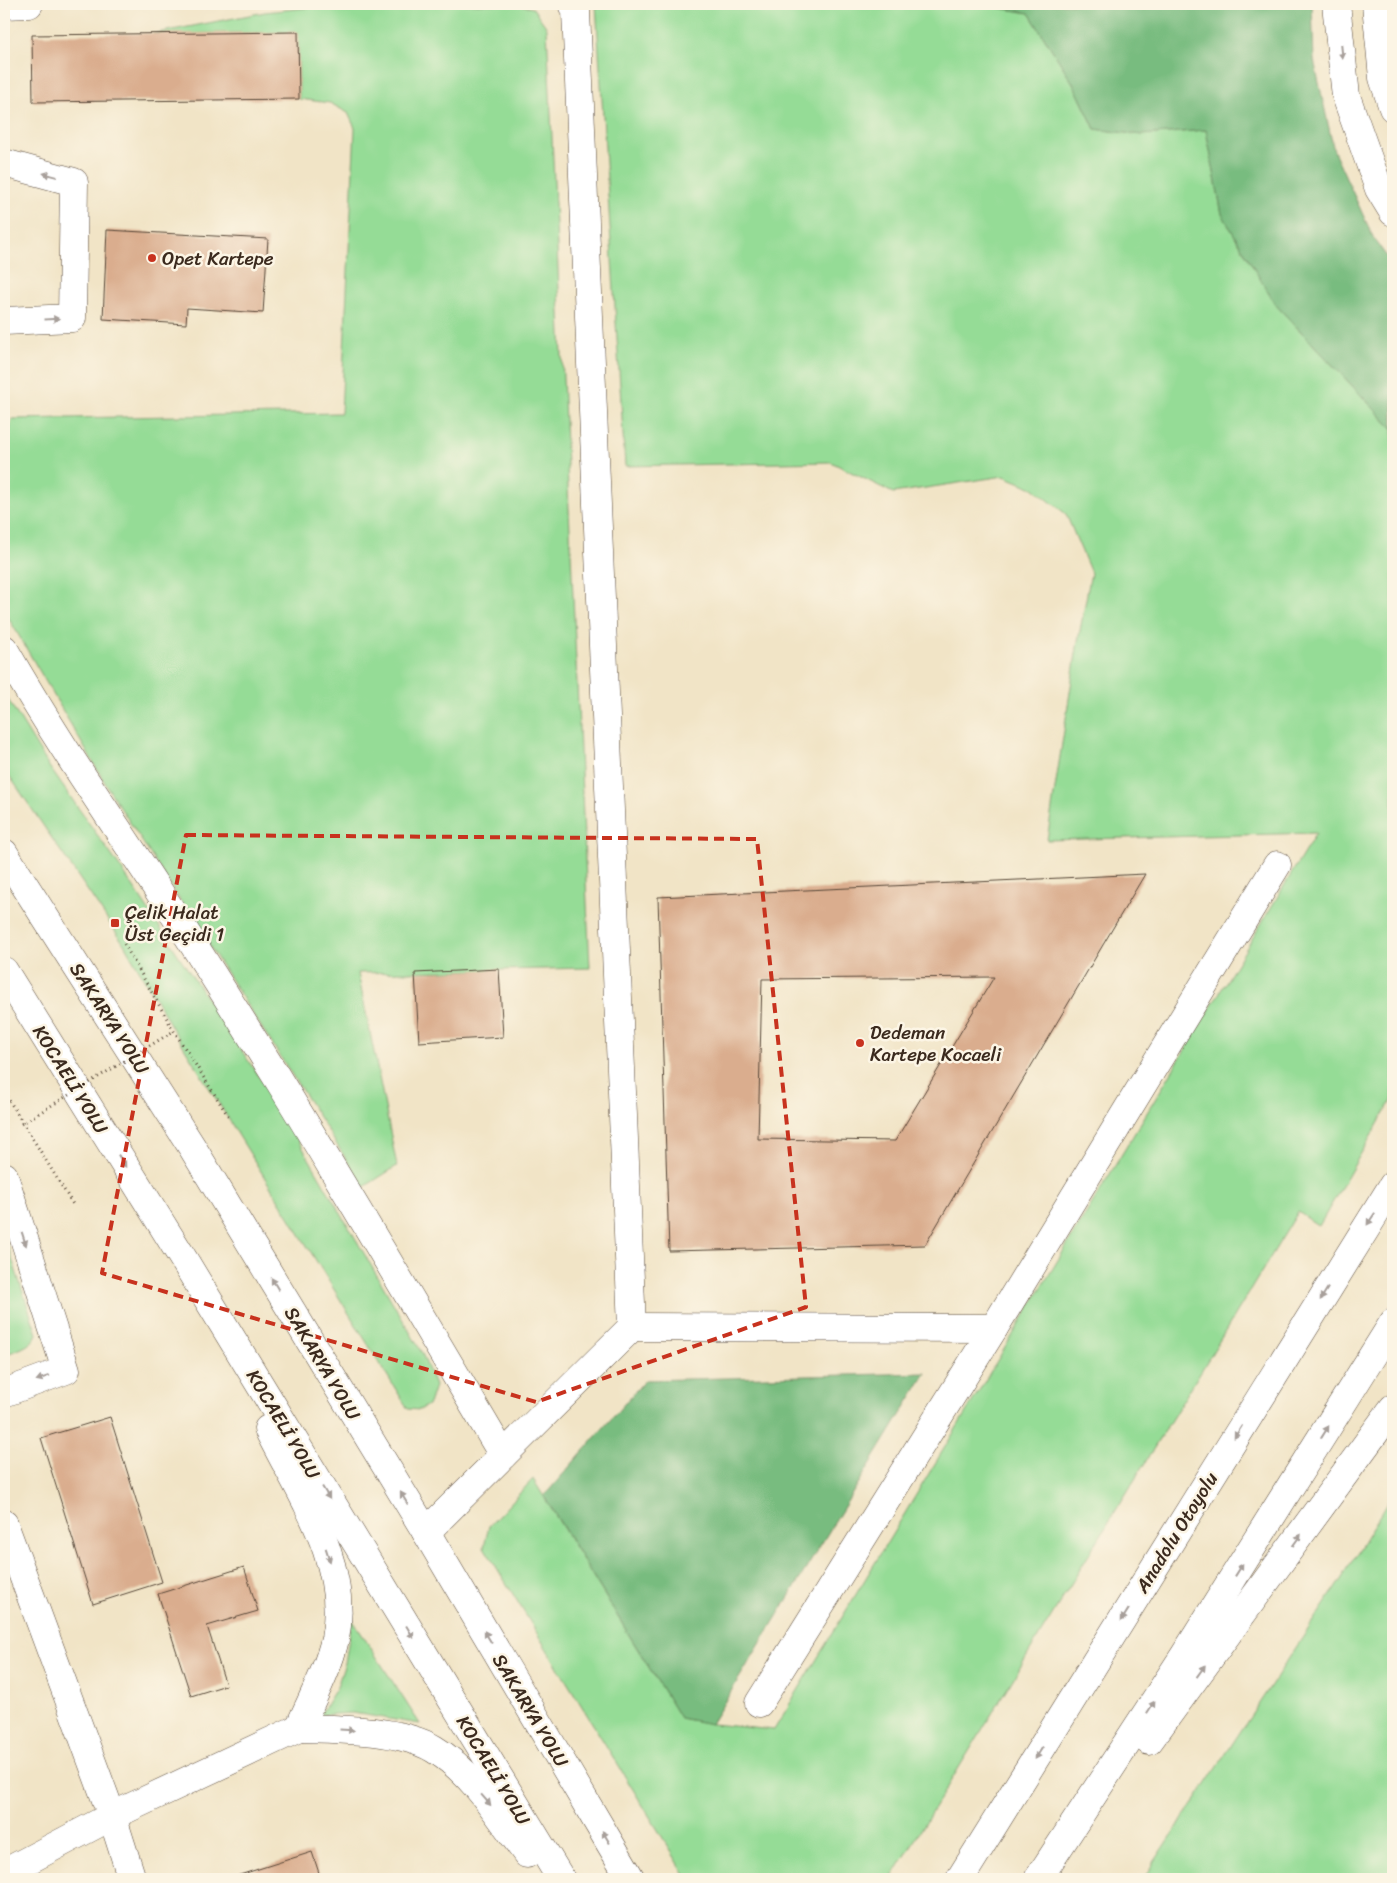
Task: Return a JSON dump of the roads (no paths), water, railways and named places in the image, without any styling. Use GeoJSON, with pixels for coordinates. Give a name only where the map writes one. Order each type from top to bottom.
{"type":"FeatureCollection","features":[{"type":"Feature","properties":{"kind":"main road"},"geometry":{"type":"LineString","coordinates":[[4,5],[29,4]]}},
{"type":"Feature","properties":{"kind":"main road"},"geometry":{"type":"LineString","coordinates":[[573,4],[576,22],[632,1327]]}},
{"type":"Feature","properties":{"kind":"main road"},"geometry":{"type":"LineString","coordinates":[[1336,4],[1346,96],[1379,189],[1393,212]]}},
{"type":"Feature","properties":{"kind":"main road"},"geometry":{"type":"LineString","coordinates":[[1376,4],[1382,78],[1393,108]]}},
{"type":"Feature","properties":{"kind":"main road"},"geometry":{"type":"LineString","coordinates":[[4,163],[74,182],[72,318],[4,321]]}},
{"type":"Feature","properties":{"kind":"main road"},"geometry":{"type":"LineString","coordinates":[[4,649],[34,703],[197,950],[317,1143],[503,1455]]}},
{"type":"Feature","properties":{"kind":"main road","name":"SAKARYA YOLU"},"geometry":{"type":"LineString","coordinates":[[4,853],[192,1147],[426,1532],[631,1879]]}},
{"type":"Feature","properties":{"kind":"main road"},"geometry":{"type":"LineString","coordinates":[[759,1703],[994,1328],[1277,865]]}},
{"type":"Feature","properties":{"kind":"main road","name":"KOCAELİ YOLU"},"geometry":{"type":"LineString","coordinates":[[4,971],[184,1260],[561,1879]]}},
{"type":"Feature","properties":{"kind":"main road"},"geometry":{"type":"LineString","coordinates":[[4,1176],[66,1370],[4,1393]]}},
{"type":"Feature","properties":{"kind":"main road","name":"Anadolu Otoyolu"},"geometry":{"type":"LineString","coordinates":[[960,1879],[1393,1185]]}},
{"type":"Feature","properties":{"kind":"main road"},"geometry":{"type":"LineString","coordinates":[[184,1260],[324,1542],[335,1574],[338,1607],[334,1640],[324,1671],[299,1728]]}},
{"type":"Feature","properties":{"kind":"main road"},"geometry":{"type":"LineString","coordinates":[[1038,1879],[1184,1656],[1393,1323]]}},
{"type":"Feature","properties":{"kind":"main road"},"geometry":{"type":"LineString","coordinates":[[426,1532],[632,1327],[994,1328]]}},
{"type":"Feature","properties":{"kind":"main road"},"geometry":{"type":"LineString","coordinates":[[1048,1879],[1393,1408]]}},
{"type":"Feature","properties":{"kind":"main road"},"geometry":{"type":"LineString","coordinates":[[4,1524],[112,1816],[132,1879]]}},
{"type":"Feature","properties":{"kind":"main road"},"geometry":{"type":"LineString","coordinates":[[4,1873],[112,1816],[299,1728],[368,1731],[404,1738],[433,1748],[460,1769],[493,1808],[545,1879]]}},
{"type":"Feature","properties":{"kind":"place","name":"Opet Kartepe"},"geometry":{"type":"Point","coordinates":[152,258]}},
{"type":"Feature","properties":{"kind":"place","name":"Çelik Halat Üst Geçidi 1"},"geometry":{"type":"Point","coordinates":[115,923]}},
{"type":"Feature","properties":{"kind":"place","name":"Dedeman Kartepe Kocaeli"},"geometry":{"type":"Point","coordinates":[860,1043]}}]}
